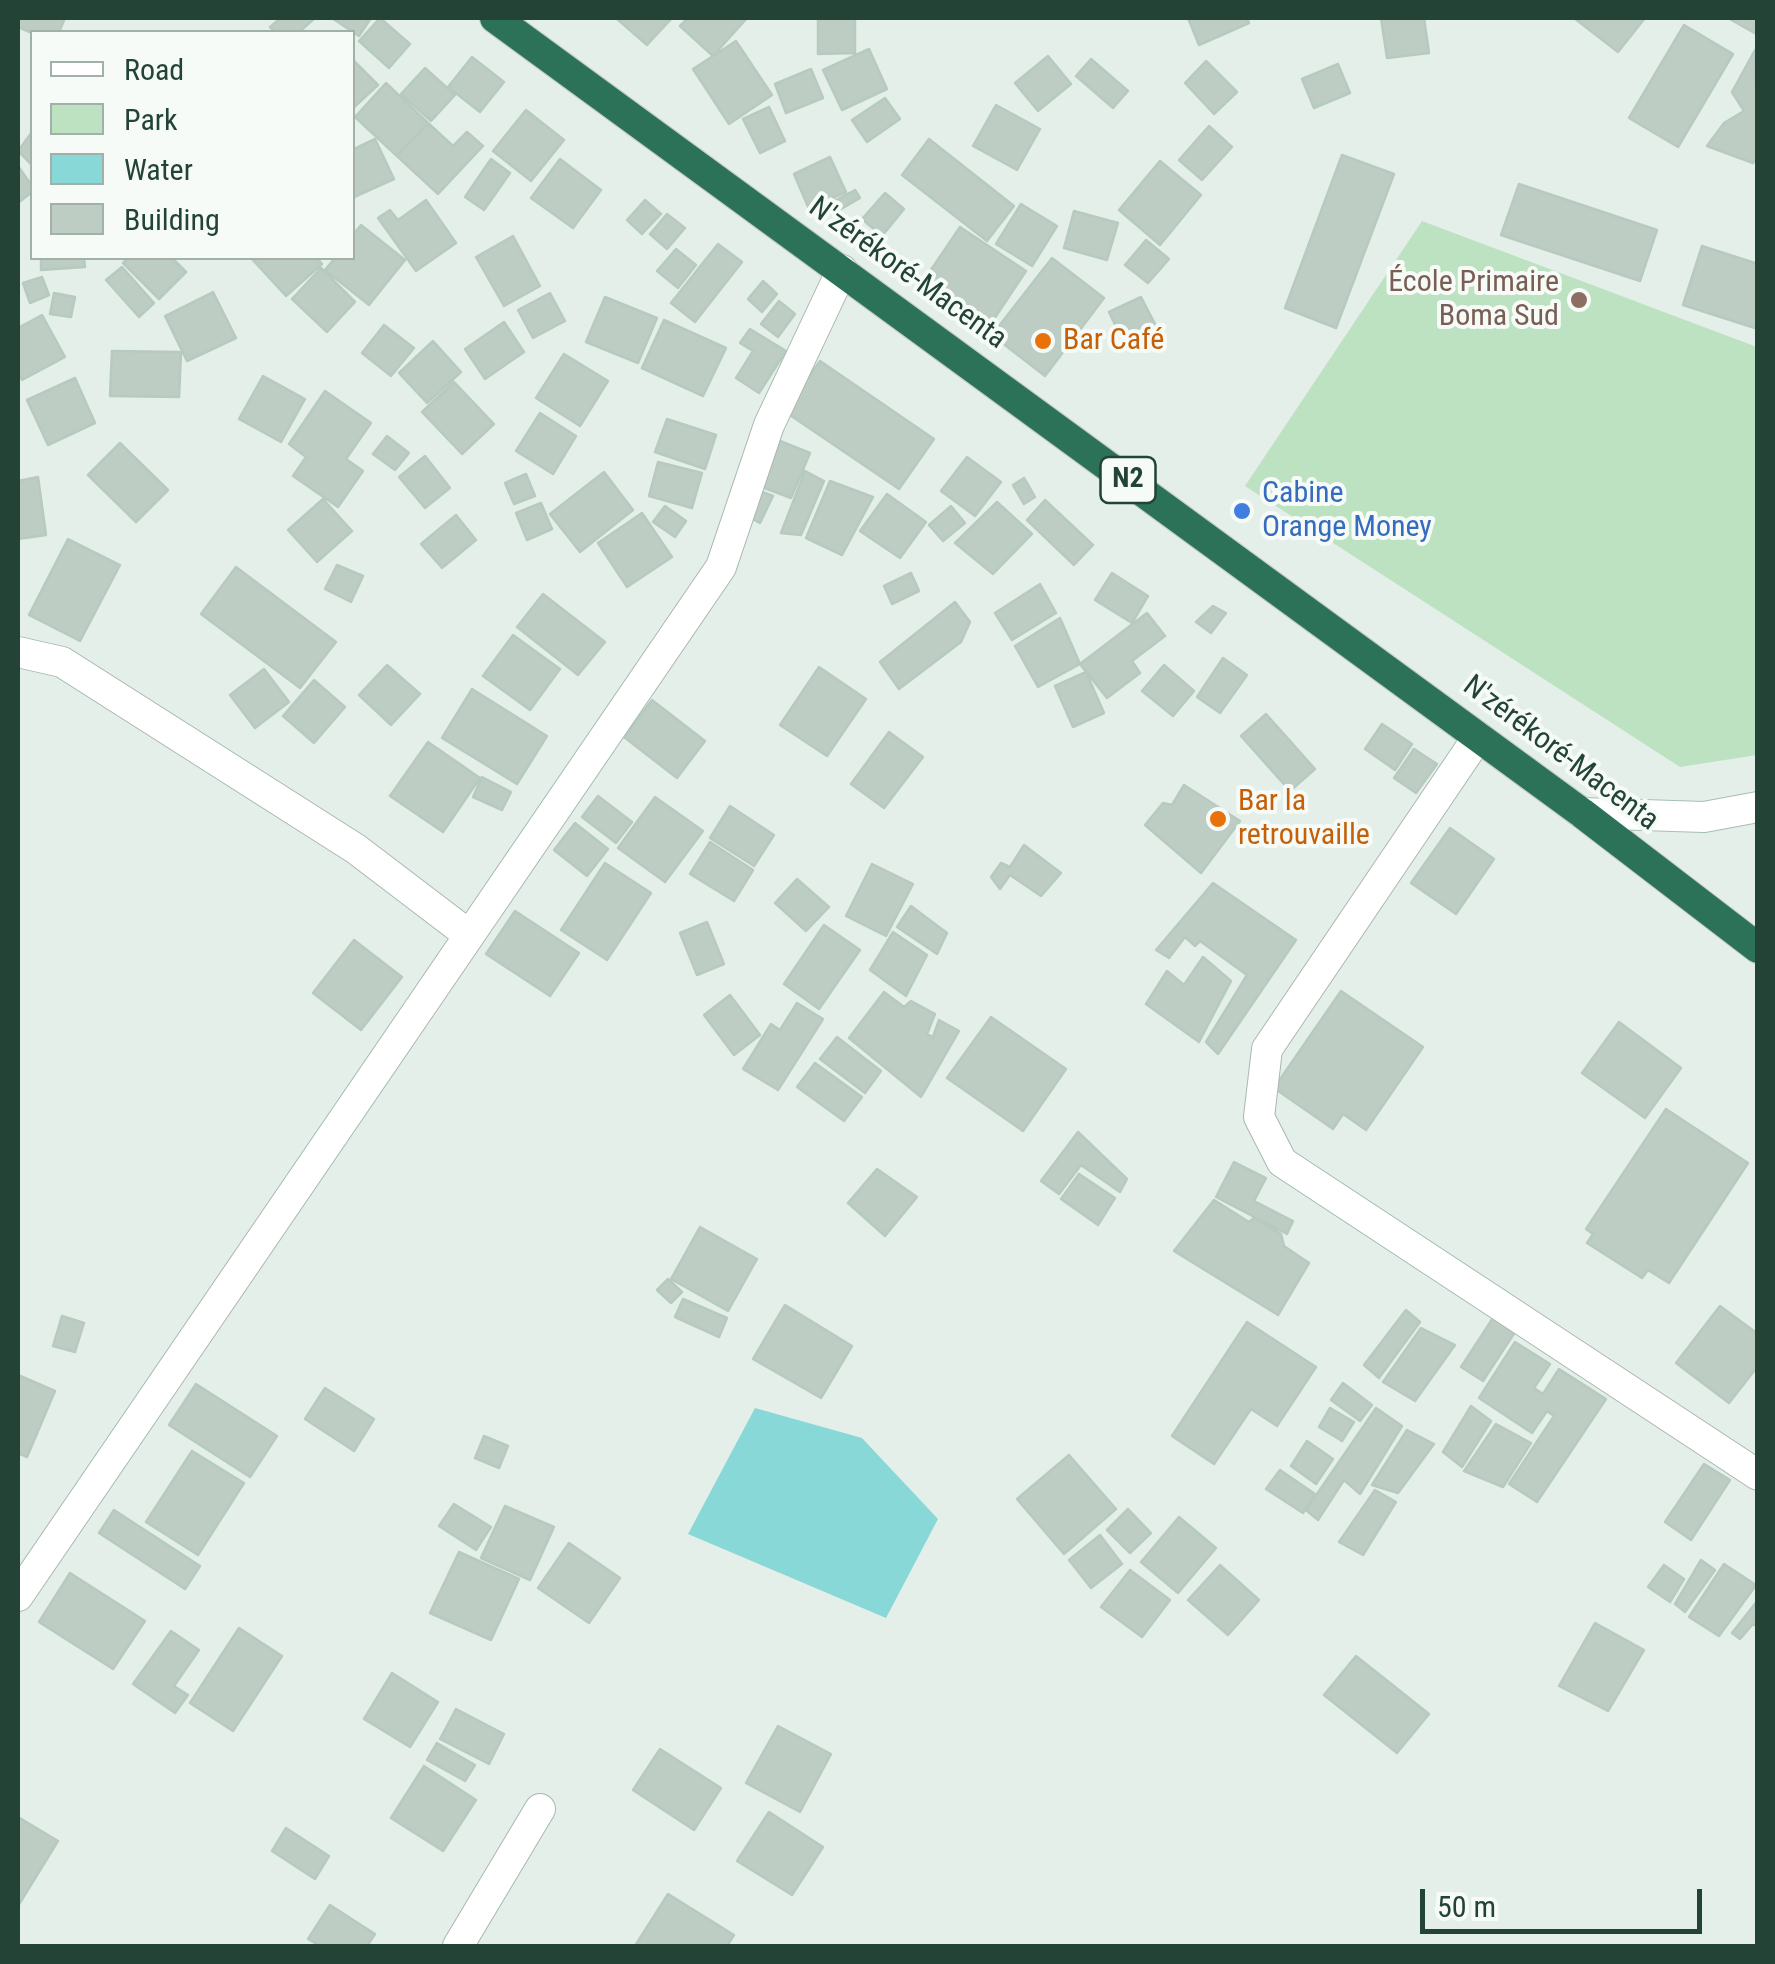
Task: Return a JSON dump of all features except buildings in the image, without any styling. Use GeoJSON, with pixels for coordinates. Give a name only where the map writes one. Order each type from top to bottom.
{"type":"FeatureCollection","features":[{"type":"Feature","properties":{"kind":"highway","name":"N'zérékoré-Macenta"},"geometry":{"type":"LineString","coordinates":[[495,18],[1582,813],[1758,948]]}},
{"type":"Feature","properties":{"kind":"street"},"geometry":{"type":"LineString","coordinates":[[18,1596],[721,567],[770,425],[842,270]]}},
{"type":"Feature","properties":{"kind":"street"},"geometry":{"type":"LineString","coordinates":[[18,652],[62,662],[356,849],[470,935]]}},
{"type":"Feature","properties":{"kind":"street"},"geometry":{"type":"LineString","coordinates":[[1478,737],[1268,1050],[1259,1117],[1282,1162],[1758,1475]]}},
{"type":"Feature","properties":{"kind":"street"},"geometry":{"type":"LineString","coordinates":[[1582,813],[1704,817],[1758,807]]}},
{"type":"Feature","properties":{"kind":"street"},"geometry":{"type":"LineString","coordinates":[[458,1946],[540,1809]]}},
{"type":"Feature","properties":{"kind":"green space"},"geometry":{"type":"Polygon","coordinates":[[[1422,221],[1757,347],[1757,755],[1680,767],[1245,486],[1422,221]]]}},
{"type":"Feature","properties":{"kind":"water"},"geometry":{"type":"Polygon","coordinates":[[[755,1408],[862,1438],[938,1519],[886,1618],[688,1534],[755,1408]]]}},
{"type":"Feature","properties":{"kind":"place","name":"École Primaire Boma Sud"},"geometry":{"type":"Point","coordinates":[1579,300]}},
{"type":"Feature","properties":{"kind":"place","name":"Bar Café"},"geometry":{"type":"Point","coordinates":[1043,341]}},
{"type":"Feature","properties":{"kind":"place","name":"Cabine Orange Money"},"geometry":{"type":"Point","coordinates":[1242,511]}},
{"type":"Feature","properties":{"kind":"place","name":"Bar la retrouvaille"},"geometry":{"type":"Point","coordinates":[1218,819]}}]}
